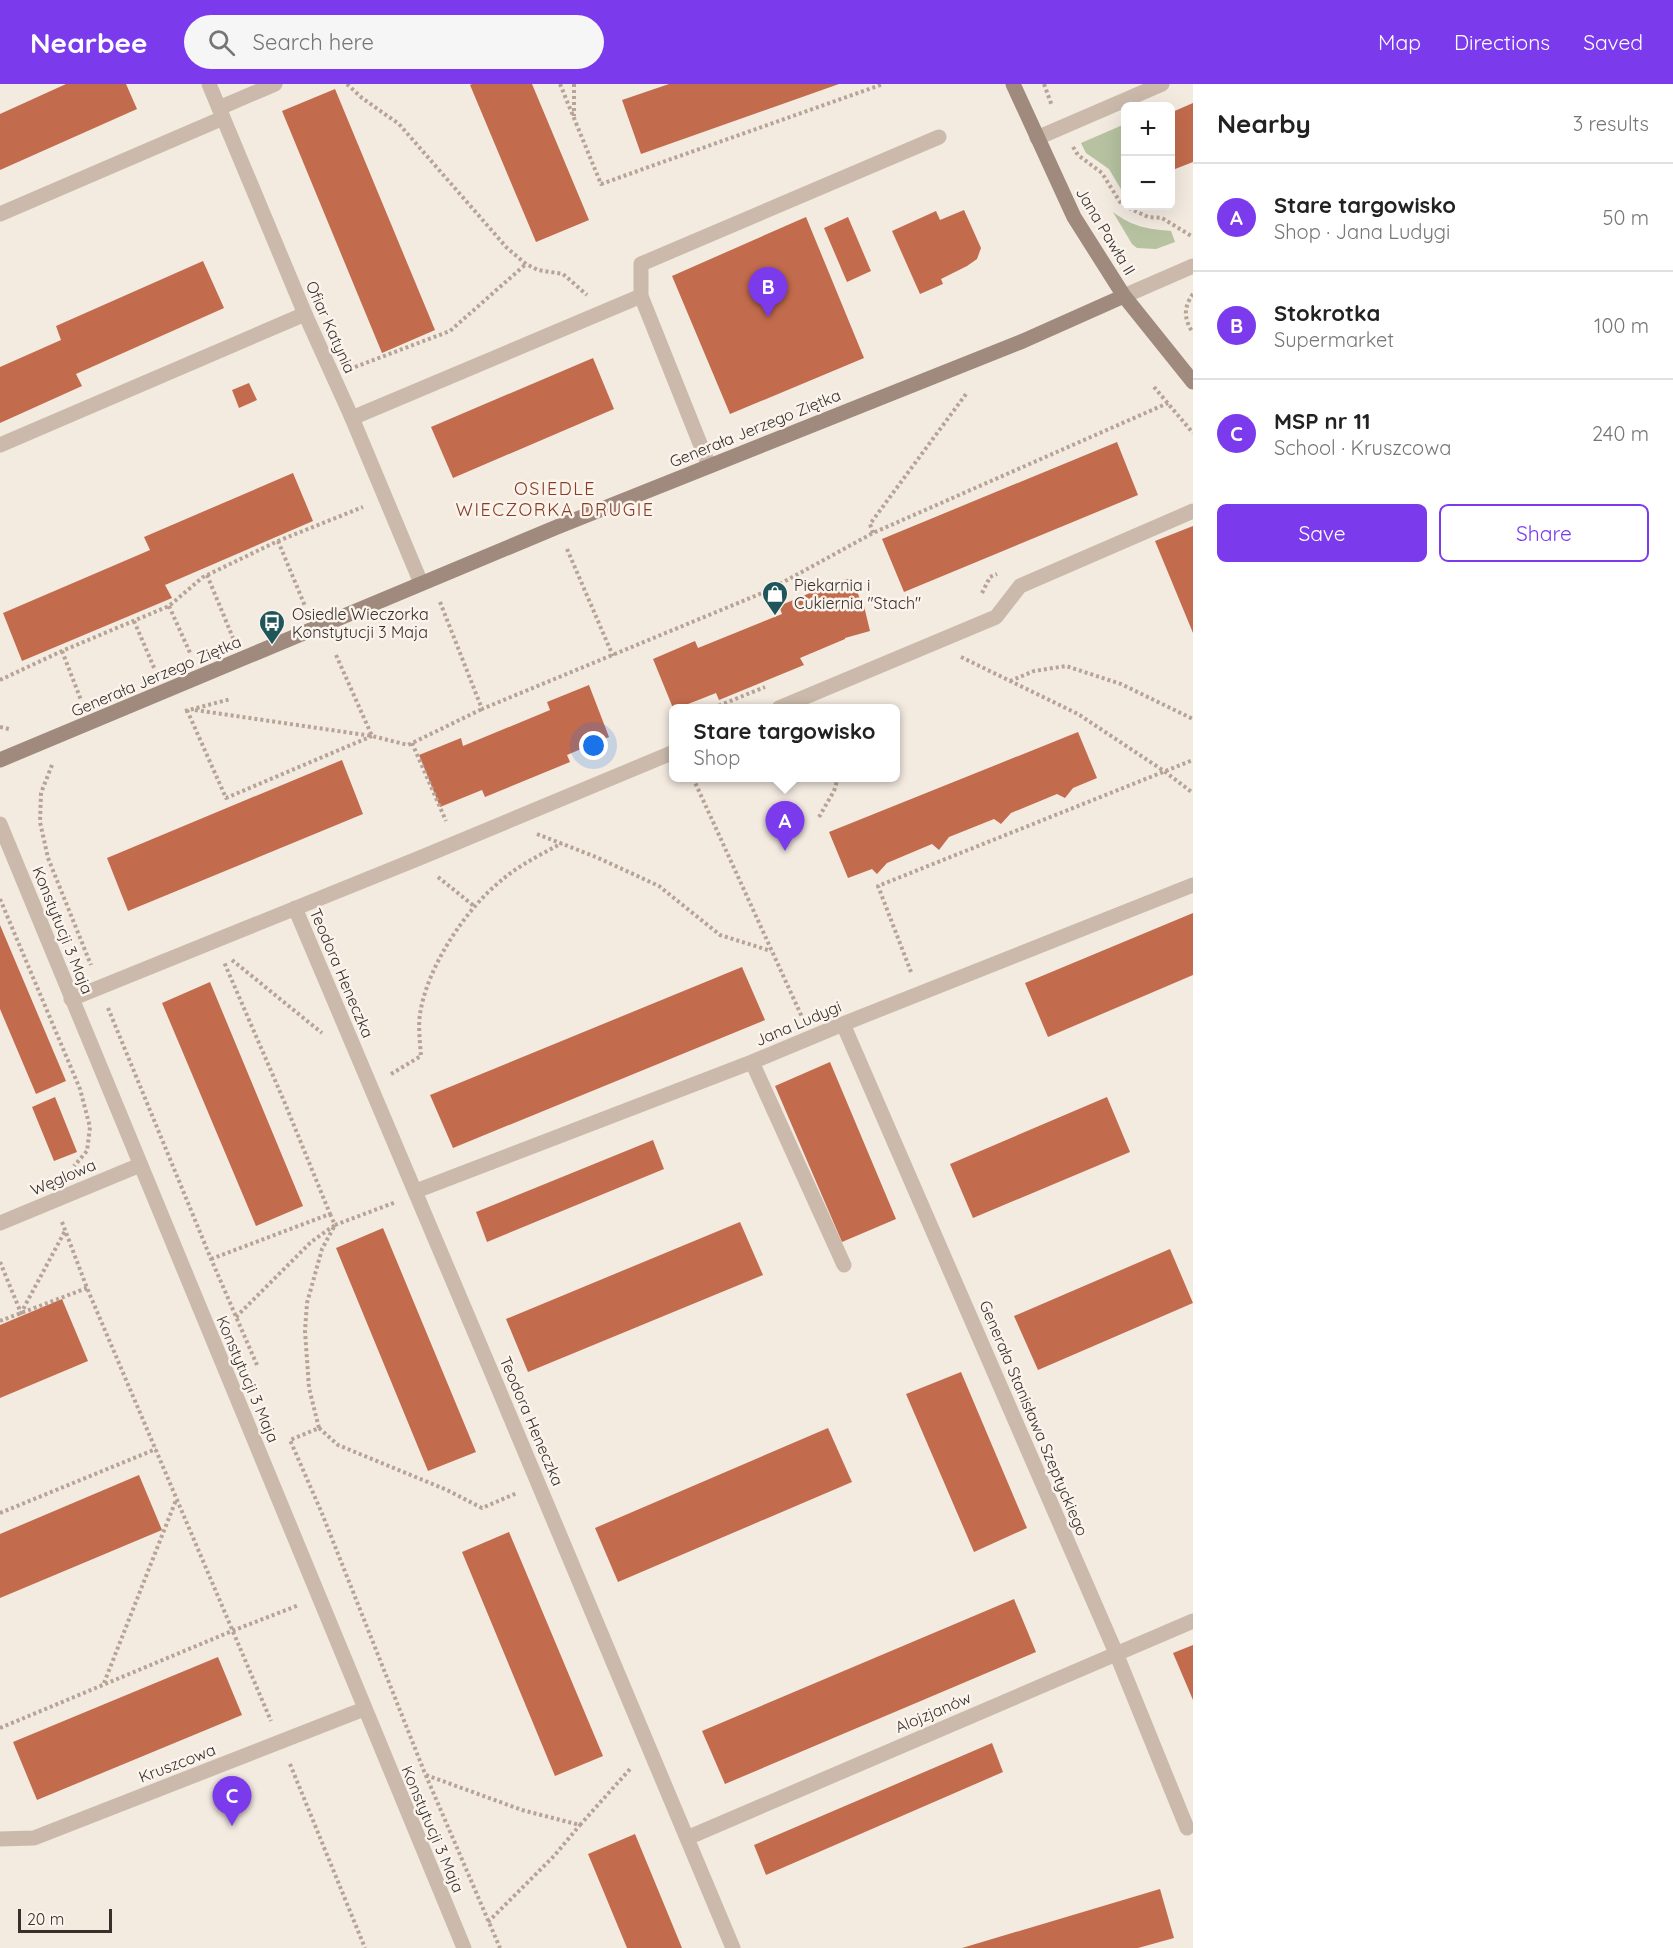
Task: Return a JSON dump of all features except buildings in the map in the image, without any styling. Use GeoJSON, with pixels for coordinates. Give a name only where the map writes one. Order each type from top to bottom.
{"type":"FeatureCollection","features":[{"type":"Feature","properties":{"kind":"street","name":"Ofiar Katynia"},"geometry":{"type":"LineString","coordinates":[[209,84],[421,583]]}},
{"type":"Feature","properties":{"kind":"street"},"geometry":{"type":"LineString","coordinates":[[0,214],[221,113],[274,84]]}},
{"type":"Feature","properties":{"kind":"street","name":"Jana Pawła II"},"geometry":{"type":"LineString","coordinates":[[1013,84],[1074,217],[1124,296],[1193,382]]}},
{"type":"Feature","properties":{"kind":"street"},"geometry":{"type":"LineString","coordinates":[[1037,138],[1162,84]]}},
{"type":"Feature","properties":{"kind":"street"},"geometry":{"type":"LineString","coordinates":[[709,466],[641,296],[641,264],[939,137]]}},
{"type":"Feature","properties":{"kind":"street"},"geometry":{"type":"LineString","coordinates":[[1124,296],[1193,266]]}},
{"type":"Feature","properties":{"kind":"street"},"geometry":{"type":"LineString","coordinates":[[352,417],[641,296]]}},
{"type":"Feature","properties":{"kind":"street","name":"Generała Jerzego Ziętka"},"geometry":{"type":"LineString","coordinates":[[0,760],[421,583],[1023,341],[1124,296]]}},
{"type":"Feature","properties":{"kind":"street"},"geometry":{"type":"LineString","coordinates":[[0,445],[305,314]]}},
{"type":"Feature","properties":{"kind":"street"},"geometry":{"type":"LineString","coordinates":[[789,704],[996,617],[1020,586],[1193,511]]}},
{"type":"Feature","properties":{"kind":"street"},"geometry":{"type":"LineString","coordinates":[[71,999],[433,853],[669,754]]}},
{"type":"Feature","properties":{"kind":"street","name":"Konstytucji 3 Maja"},"geometry":{"type":"LineString","coordinates":[[0,824],[464,1948]]}},
{"type":"Feature","properties":{"kind":"street","name":"Jana Ludygi"},"geometry":{"type":"LineString","coordinates":[[416,1191],[752,1062],[1193,885]]}},
{"type":"Feature","properties":{"kind":"street","name":"Teodora Heneczka"},"geometry":{"type":"LineString","coordinates":[[295,908],[734,1948]]}},
{"type":"Feature","properties":{"kind":"street","name":"Generała Stanisława Szeptyckiego"},"geometry":{"type":"LineString","coordinates":[[843,1024],[1116,1653],[1187,1828]]}},
{"type":"Feature","properties":{"kind":"street"},"geometry":{"type":"LineString","coordinates":[[752,1062],[844,1265]]}},
{"type":"Feature","properties":{"kind":"street","name":"Węglowa"},"geometry":{"type":"LineString","coordinates":[[0,1223],[140,1165]]}},
{"type":"Feature","properties":{"kind":"street","name":"Alojzjanów"},"geometry":{"type":"LineString","coordinates":[[687,1838],[1193,1621]]}},
{"type":"Feature","properties":{"kind":"street","name":"Kruszcowa"},"geometry":{"type":"LineString","coordinates":[[0,1839],[34,1838],[364,1709]]}},
{"type":"Feature","properties":{"kind":"path"},"geometry":{"type":"LineString","coordinates":[[347,84],[362,98],[399,124],[507,248],[526,264],[538,270],[563,274],[606,311]]}},
{"type":"Feature","properties":{"kind":"path"},"geometry":{"type":"LineString","coordinates":[[560,84],[601,184],[883,84]]}},
{"type":"Feature","properties":{"kind":"path"},"geometry":{"type":"LineString","coordinates":[[574,84],[574,120]]}},
{"type":"Feature","properties":{"kind":"path"},"geometry":{"type":"LineString","coordinates":[[1044,84],[1061,126],[1078,155],[1102,173],[1120,202],[1148,217],[1162,218],[1193,237]]}},
{"type":"Feature","properties":{"kind":"path"},"geometry":{"type":"LineString","coordinates":[[350,369],[450,331],[526,264]]}},
{"type":"Feature","properties":{"kind":"path"},"geometry":{"type":"LineString","coordinates":[[1193,294],[1187,302],[1185,312],[1186,323],[1193,333]]}},
{"type":"Feature","properties":{"kind":"path"},"geometry":{"type":"LineString","coordinates":[[1154,387],[1193,433]]}},
{"type":"Feature","properties":{"kind":"path"},"geometry":{"type":"LineString","coordinates":[[873,533],[870,524],[966,394]]}},
{"type":"Feature","properties":{"kind":"path"},"geometry":{"type":"LineString","coordinates":[[372,736],[226,798],[190,710],[372,736],[408,745],[482,709],[767,591],[873,533],[1168,403]]}},
{"type":"Feature","properties":{"kind":"path"},"geometry":{"type":"LineString","coordinates":[[0,680],[169,606],[207,575],[278,541],[367,505]]}},
{"type":"Feature","properties":{"kind":"path"},"geometry":{"type":"LineString","coordinates":[[278,541],[306,610]]}},
{"type":"Feature","properties":{"kind":"path"},"geometry":{"type":"LineString","coordinates":[[566,546],[613,656]]}},
{"type":"Feature","properties":{"kind":"path"},"geometry":{"type":"LineString","coordinates":[[979,600],[990,577],[1001,573]]}},
{"type":"Feature","properties":{"kind":"path"},"geometry":{"type":"LineString","coordinates":[[207,575],[234,639],[223,643]]}},
{"type":"Feature","properties":{"kind":"path"},"geometry":{"type":"LineString","coordinates":[[439,598],[482,709]]}},
{"type":"Feature","properties":{"kind":"path"},"geometry":{"type":"LineString","coordinates":[[169,606],[192,656],[183,660]]}},
{"type":"Feature","properties":{"kind":"path"},"geometry":{"type":"LineString","coordinates":[[134,621],[156,672]]}},
{"type":"Feature","properties":{"kind":"path"},"geometry":{"type":"LineString","coordinates":[[935,644],[1078,714],[1193,793]]}},
{"type":"Feature","properties":{"kind":"path"},"geometry":{"type":"LineString","coordinates":[[62,651],[82,702],[76,704]]}},
{"type":"Feature","properties":{"kind":"path"},"geometry":{"type":"LineString","coordinates":[[336,655],[372,736]]}},
{"type":"Feature","properties":{"kind":"path"},"geometry":{"type":"LineString","coordinates":[[1010,681],[1034,671],[1066,666],[1121,684],[1193,719]]}},
{"type":"Feature","properties":{"kind":"path"},"geometry":{"type":"LineString","coordinates":[[148,675],[165,668]]}},
{"type":"Feature","properties":{"kind":"path"},"geometry":{"type":"LineString","coordinates":[[723,704],[774,683]]}},
{"type":"Feature","properties":{"kind":"path"},"geometry":{"type":"LineString","coordinates":[[412,743],[446,820]]}},
{"type":"Feature","properties":{"kind":"path"},"geometry":{"type":"LineString","coordinates":[[913,977],[878,886],[1193,760]]}},
{"type":"Feature","properties":{"kind":"path"},"geometry":{"type":"LineString","coordinates":[[695,782],[804,1021]]}},
{"type":"Feature","properties":{"kind":"path"},"geometry":{"type":"LineString","coordinates":[[819,817],[837,782]]}},
{"type":"Feature","properties":{"kind":"path"},"geometry":{"type":"LineString","coordinates":[[532,833],[562,843],[659,886],[720,935],[771,951]]}},
{"type":"Feature","properties":{"kind":"path"},"geometry":{"type":"LineString","coordinates":[[385,1078],[421,1056],[420,1016],[426,986],[438,960],[474,906],[512,871],[562,843]]}},
{"type":"Feature","properties":{"kind":"path"},"geometry":{"type":"LineString","coordinates":[[433,872],[474,906]]}},
{"type":"Feature","properties":{"kind":"path"},"geometry":{"type":"LineString","coordinates":[[0,899],[80,1089],[90,1127],[87,1151],[68,1172],[62,1221],[65,1231],[87,1288],[281,1742],[365,1948]]}},
{"type":"Feature","properties":{"kind":"path"},"geometry":{"type":"LineString","coordinates":[[205,946],[222,953],[326,1036]]}},
{"type":"Feature","properties":{"kind":"path"},"geometry":{"type":"LineString","coordinates":[[222,953],[224,965],[335,1225]]}},
{"type":"Feature","properties":{"kind":"path"},"geometry":{"type":"LineString","coordinates":[[236,1317],[311,1242],[335,1225],[398,1201]]}},
{"type":"Feature","properties":{"kind":"path"},"geometry":{"type":"LineString","coordinates":[[211,1259],[330,1214]]}},
{"type":"Feature","properties":{"kind":"path"},"geometry":{"type":"LineString","coordinates":[[335,1225],[322,1249],[307,1303],[305,1331],[309,1388],[319,1428],[338,1445],[447,1490],[482,1508],[519,1492]]}},
{"type":"Feature","properties":{"kind":"path"},"geometry":{"type":"LineString","coordinates":[[21,1313],[65,1231]]}},
{"type":"Feature","properties":{"kind":"path"},"geometry":{"type":"LineString","coordinates":[[0,1262],[21,1313]]}},
{"type":"Feature","properties":{"kind":"path"},"geometry":{"type":"LineString","coordinates":[[0,1322],[87,1288]]}},
{"type":"Feature","properties":{"kind":"path"},"geometry":{"type":"LineString","coordinates":[[319,1428],[290,1440],[321,1511],[426,1775],[500,1948]]}},
{"type":"Feature","properties":{"kind":"path"},"geometry":{"type":"LineString","coordinates":[[0,1513],[156,1449]]}},
{"type":"Feature","properties":{"kind":"path"},"geometry":{"type":"LineString","coordinates":[[104,1684],[177,1500]]}},
{"type":"Feature","properties":{"kind":"path"},"geometry":{"type":"LineString","coordinates":[[0,1728],[232,1631],[320,1597]]}},
{"type":"Feature","properties":{"kind":"path"},"geometry":{"type":"LineString","coordinates":[[488,1922],[554,1856],[634,1762]]}},
{"type":"Feature","properties":{"kind":"path"},"geometry":{"type":"LineString","coordinates":[[630,1769],[635,1779]]}},
{"type":"Feature","properties":{"kind":"path"},"geometry":{"type":"LineString","coordinates":[[426,1775],[522,1810],[580,1826]]}},
{"type":"Feature","properties":{"kind":"green space"},"geometry":{"type":"Polygon","coordinates":[[[1121,126],[1121,189],[1109,169],[1086,153],[1081,143],[1121,126]]]}},
{"type":"Feature","properties":{"kind":"green space"},"geometry":{"type":"Polygon","coordinates":[[[1113,212],[1140,226],[1171,231],[1175,242],[1156,249],[1137,248],[1132,244],[1113,212]]]}},
{"type":"Feature","properties":{"kind":"place","name":"Stokrotka"},"geometry":{"type":"Point","coordinates":[768,317]}},
{"type":"Feature","properties":{"kind":"place","name":"Piekarnia i Cukiernia \"Stach\""},"geometry":{"type":"Point","coordinates":[775,617]}},
{"type":"Feature","properties":{"kind":"place","name":"Osiedle Wieczorka Konstytucji 3 Maja"},"geometry":{"type":"Point","coordinates":[272,646]}},
{"type":"Feature","properties":{"kind":"place","name":"Stare targowisko"},"geometry":{"type":"Point","coordinates":[785,851]}},
{"type":"Feature","properties":{"kind":"place","name":"MSP nr 11"},"geometry":{"type":"Point","coordinates":[232,1826]}},
{"type":"Feature","properties":{"kind":"district","name":"OSIEDLE WIECZORKA DRUGIE"},"geometry":{"type":"Point","coordinates":[555,498]}}]}
